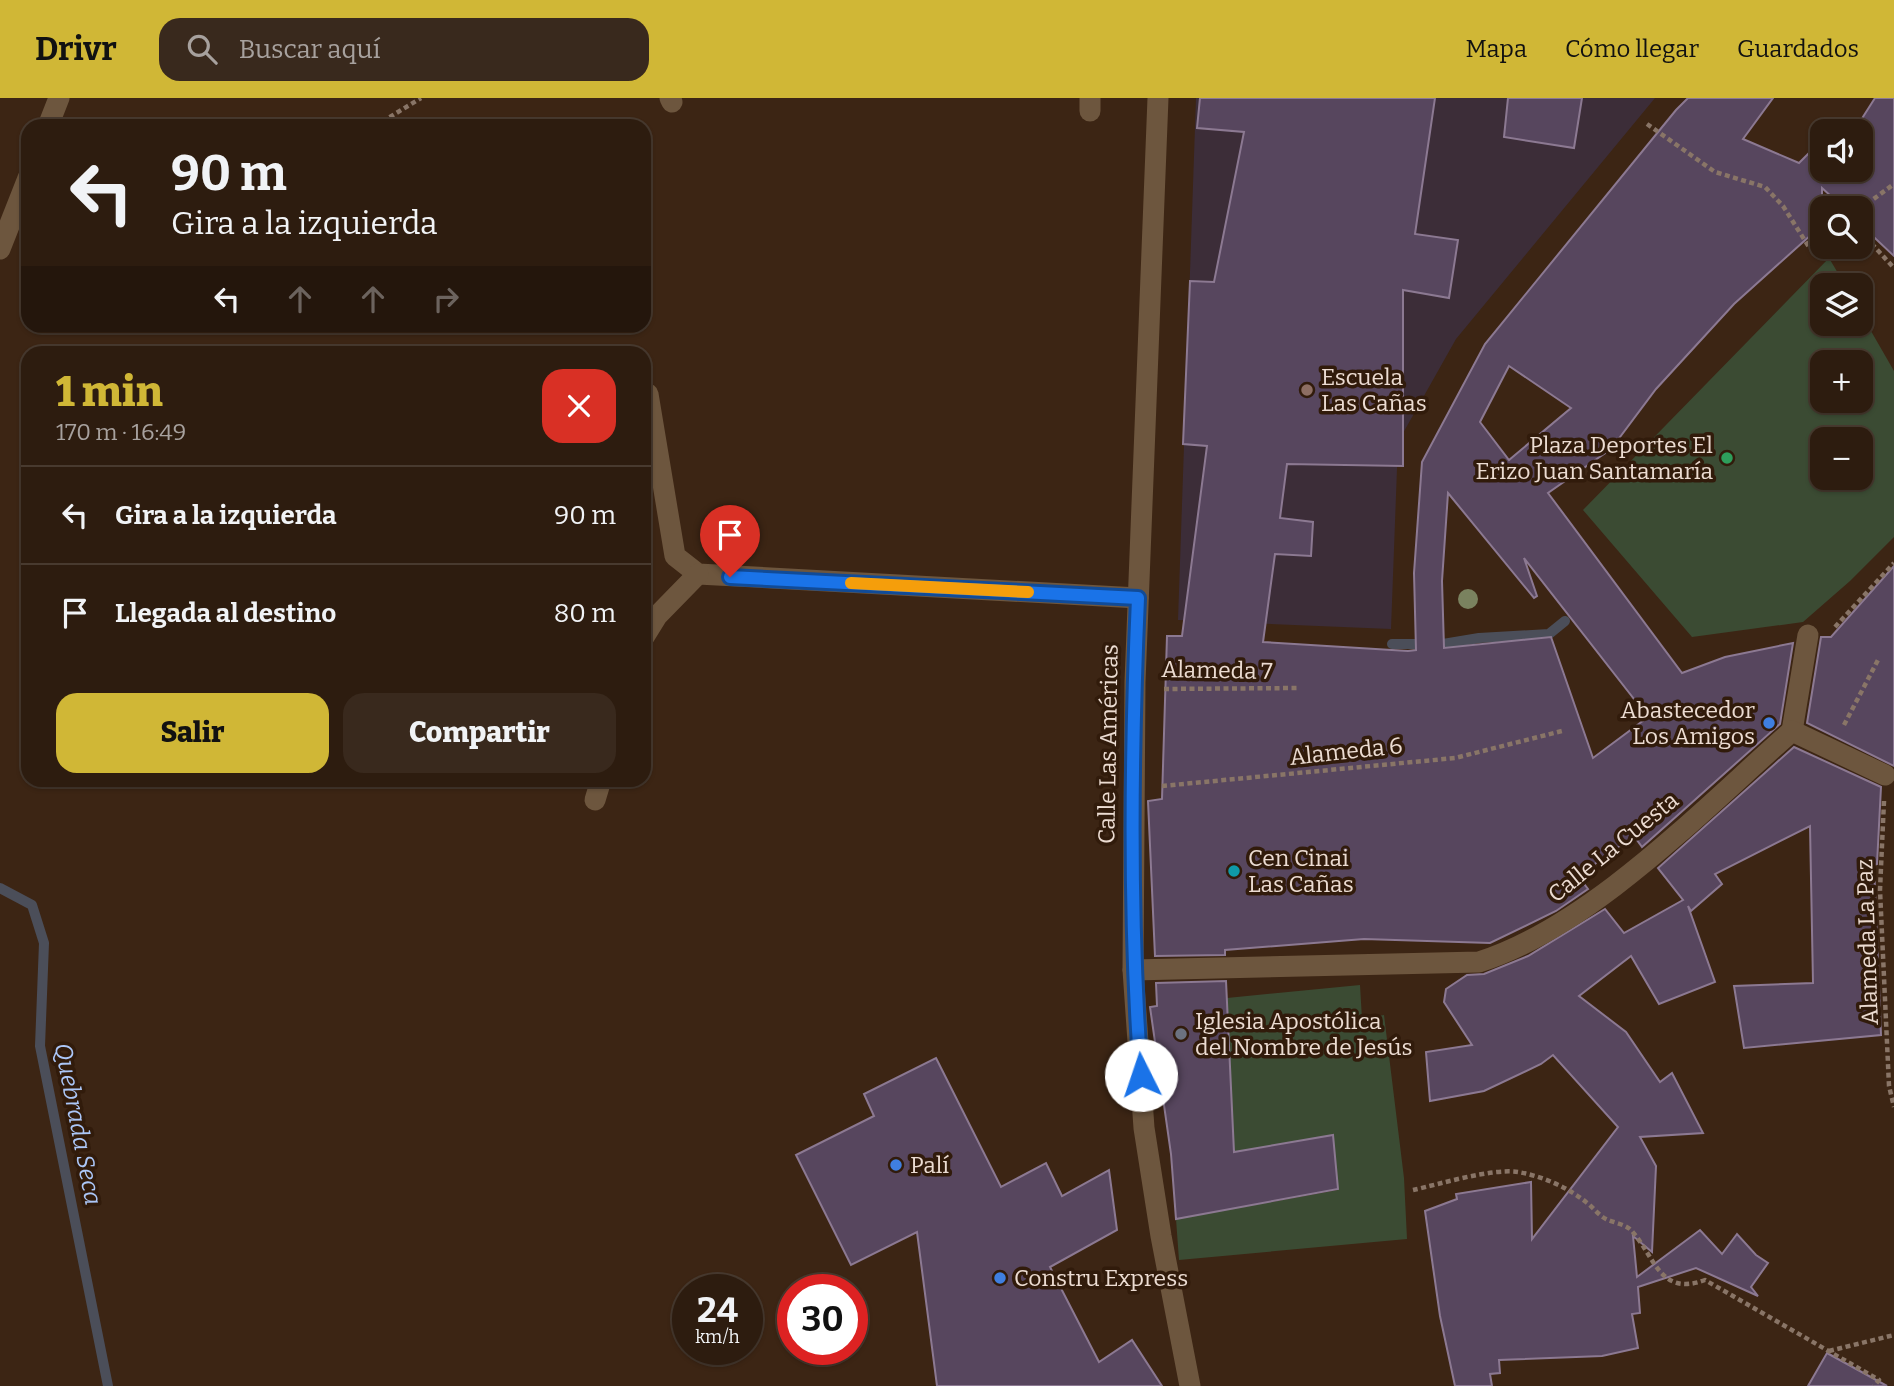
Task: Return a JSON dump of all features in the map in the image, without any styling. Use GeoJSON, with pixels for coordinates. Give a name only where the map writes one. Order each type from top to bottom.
{"type":"FeatureCollection","features":[{"type":"Feature","properties":{"kind":"street"},"geometry":{"type":"LineString","coordinates":[[51,119],[59,98]]}},
{"type":"Feature","properties":{"kind":"street","name":"Calle Las Américas"},"geometry":{"type":"LineString","coordinates":[[1158,98],[1132,776],[1133,970],[1144,1128],[1189,1386]]}},
{"type":"Feature","properties":{"kind":"street"},"geometry":{"type":"LineString","coordinates":[[0,249],[21,196]]}},
{"type":"Feature","properties":{"kind":"street"},"geometry":{"type":"LineString","coordinates":[[651,412],[675,556],[698,574],[1138,598]]}},
{"type":"Feature","properties":{"kind":"street"},"geometry":{"type":"LineString","coordinates":[[651,626],[657,616],[698,574]]}},
{"type":"Feature","properties":{"kind":"street"},"geometry":{"type":"LineString","coordinates":[[1808,635],[1792,731],[1885,775]]}},
{"type":"Feature","properties":{"kind":"street","name":"Calle La Cuesta"},"geometry":{"type":"LineString","coordinates":[[1133,970],[1450,965],[1479,962],[1513,951],[1549,932],[1615,886],[1792,731]]}},
{"type":"Feature","properties":{"kind":"path"},"geometry":{"type":"LineString","coordinates":[[386,119],[421,98]]}},
{"type":"Feature","properties":{"kind":"path"},"geometry":{"type":"LineString","coordinates":[[1647,124],[1715,172],[1765,187],[1783,206],[1810,247]]}},
{"type":"Feature","properties":{"kind":"path"},"geometry":{"type":"LineString","coordinates":[[1873,199],[1894,184]]}},
{"type":"Feature","properties":{"kind":"path"},"geometry":{"type":"LineString","coordinates":[[1873,245],[1894,268]]}},
{"type":"Feature","properties":{"kind":"path"},"geometry":{"type":"LineString","coordinates":[[1834,629],[1894,564]]}},
{"type":"Feature","properties":{"kind":"path"},"geometry":{"type":"LineString","coordinates":[[1839,736],[1878,660]]}},
{"type":"Feature","properties":{"kind":"path","name":"Alameda 7"},"geometry":{"type":"LineString","coordinates":[[1135,682],[1159,689],[1299,688]]}},
{"type":"Feature","properties":{"kind":"path","name":"Alameda 6"},"geometry":{"type":"LineString","coordinates":[[1132,776],[1160,786],[1187,785],[1454,758],[1562,731]]}},
{"type":"Feature","properties":{"kind":"path","name":"Alameda La Paz"},"geometry":{"type":"LineString","coordinates":[[1885,775],[1880,890],[1889,1086],[1894,1107]]}},
{"type":"Feature","properties":{"kind":"path"},"geometry":{"type":"LineString","coordinates":[[1413,1190],[1461,1178],[1516,1171],[1546,1179],[1574,1193],[1607,1219],[1630,1228],[1651,1263],[1677,1284],[1689,1286],[1705,1280],[1879,1380],[1874,1386]]}},
{"type":"Feature","properties":{"kind":"path"},"geometry":{"type":"LineString","coordinates":[[1829,1351],[1894,1335]]}},
{"type":"Feature","properties":{"kind":"shaded area","name":"Escuela Las Cañas"},"geometry":{"type":"Polygon","coordinates":[[[1196,98],[1655,98],[1456,339],[1398,442],[1391,629],[1178,620],[1196,98]]]}},
{"type":"Feature","properties":{"kind":"green space","name":"Plaza Deportes El Erizo Juan Santamaría"},"geometry":{"type":"Polygon","coordinates":[[[1828,259],[1838,273],[1814,273],[1828,259]]]}},
{"type":"Feature","properties":{"kind":"green space","name":"Plaza Deportes El Erizo Juan Santamaría"},"geometry":{"type":"Polygon","coordinates":[[[1810,277],[1810,336],[1873,335],[1894,371],[1894,537],[1850,581],[1803,622],[1692,637],[1583,510],[1810,277]]]}},
{"type":"Feature","properties":{"kind":"green space"},"geometry":{"type":"Polygon","coordinates":[[[1360,985],[1362,1019],[1384,1015],[1404,1178],[1407,1239],[1179,1260],[1176,1219],[1338,1190],[1333,1135],[1234,1152],[1227,998],[1360,985]]]}},
{"type":"Feature","properties":{"kind":"building"},"geometry":{"type":"Polygon","coordinates":[[[1200,98],[1435,98],[1415,234],[1458,240],[1449,298],[1403,290],[1403,466],[1287,464],[1280,518],[1313,522],[1311,556],[1275,554],[1263,642],[1408,651],[1416,650],[1414,573],[1422,462],[1485,344],[1676,110],[1688,98],[1773,98],[1743,139],[1799,163],[1810,152],[1810,182],[1873,182],[1873,119],[1862,119],[1875,98],[1894,98],[1894,256],[1873,236],[1873,196],[1831,196],[1822,188],[1822,196],[1810,196],[1810,236],[1734,304],[1656,389],[1611,449],[1548,493],[1682,673],[1725,657],[1793,643],[1780,724],[1642,847],[1634,836],[1578,876],[1588,889],[1556,911],[1490,943],[1364,939],[1225,950],[1225,955],[1155,956],[1148,801],[1162,799],[1167,636],[1182,636],[1207,446],[1183,444],[1190,281],[1214,282],[1244,132],[1197,128],[1200,98]],[[1509,366],[1480,422],[1509,460],[1571,408],[1509,366]],[[1448,493],[1442,581],[1444,648],[1551,637],[1593,758],[1648,717],[1524,558],[1537,596],[1534,598],[1448,493]]]}},
{"type":"Feature","properties":{"kind":"building"},"geometry":{"type":"Polygon","coordinates":[[[1508,98],[1582,98],[1574,148],[1504,137],[1508,98]]]}},
{"type":"Feature","properties":{"kind":"building"},"geometry":{"type":"Polygon","coordinates":[[[1894,566],[1894,766],[1807,723],[1821,637],[1831,637],[1894,566]]]}},
{"type":"Feature","properties":{"kind":"building"},"geometry":{"type":"Polygon","coordinates":[[[1794,747],[1881,787],[1877,864],[1874,865],[1881,1035],[1744,1048],[1734,986],[1813,983],[1810,826],[1715,874],[1722,884],[1691,911],[1688,906],[1715,982],[1659,1004],[1631,956],[1579,996],[1626,1032],[1660,1082],[1672,1073],[1703,1133],[1640,1137],[1656,1166],[1652,1252],[1633,1236],[1637,1277],[1700,1230],[1722,1254],[1737,1234],[1756,1255],[1768,1263],[1751,1287],[1758,1296],[1696,1268],[1638,1287],[1640,1313],[1632,1314],[1638,1348],[1602,1356],[1499,1360],[1500,1373],[1490,1374],[1492,1386],[1455,1386],[1440,1316],[1425,1211],[1457,1199],[1456,1194],[1531,1182],[1532,1239],[1618,1127],[1553,1055],[1541,1064],[1484,1091],[1430,1101],[1426,1052],[1472,1045],[1444,1002],[1446,989],[1467,975],[1484,974],[1528,956],[1605,909],[1624,933],[1683,900],[1658,868],[1794,747]]]}},
{"type":"Feature","properties":{"kind":"building"},"geometry":{"type":"Polygon","coordinates":[[[1226,981],[1234,1152],[1333,1135],[1338,1189],[1176,1219],[1171,1154],[1150,1007],[1157,1006],[1156,983],[1226,981]]]}},
{"type":"Feature","properties":{"kind":"building"},"geometry":{"type":"Polygon","coordinates":[[[936,1058],[1001,1187],[1046,1163],[1062,1196],[1109,1170],[1117,1230],[1050,1267],[1099,1362],[1132,1340],[1162,1386],[937,1386],[917,1232],[851,1265],[796,1155],[874,1116],[864,1094],[936,1058]]]}},
{"type":"Feature","properties":{"kind":"building"},"geometry":{"type":"Polygon","coordinates":[[[1827,1353],[1887,1386],[1808,1386],[1827,1353]]]}},
{"type":"Feature","properties":{"kind":"waterway"},"geometry":{"type":"LineString","coordinates":[[1392,644],[1443,644],[1479,638],[1549,634],[1565,621]]}},
{"type":"Feature","properties":{"kind":"waterway","name":"Quebrada Seca"},"geometry":{"type":"LineString","coordinates":[[0,888],[32,905],[44,943],[40,1046],[108,1386]]}},
{"type":"Feature","properties":{"kind":"slow traffic"},"geometry":{"type":"LineString","coordinates":[[851,583],[1028,592]]}},
{"type":"Feature","properties":{"kind":"place","name":"Escuela Las Cañas"},"geometry":{"type":"Point","coordinates":[1307,390]}},
{"type":"Feature","properties":{"kind":"place","name":"Plaza Deportes El Erizo Juan Santamaría"},"geometry":{"type":"Point","coordinates":[1727,458]}},
{"type":"Feature","properties":{"kind":"place","name":"Abastecedor Los Amigos"},"geometry":{"type":"Point","coordinates":[1769,723]}},
{"type":"Feature","properties":{"kind":"place","name":"Cen Cinai Las Cañas"},"geometry":{"type":"Point","coordinates":[1234,871]}},
{"type":"Feature","properties":{"kind":"place","name":"Iglesia Apostólica del Nombre de Jesús"},"geometry":{"type":"Point","coordinates":[1181,1034]}},
{"type":"Feature","properties":{"kind":"place","name":"Palí"},"geometry":{"type":"Point","coordinates":[896,1165]}},
{"type":"Feature","properties":{"kind":"place","name":"Constru Express"},"geometry":{"type":"Point","coordinates":[1000,1278]}},
{"type":"Feature","properties":{"kind":"route"},"geometry":{"type":"LineString","coordinates":[[730,577],[1138,598],[1132,776],[1133,970],[1141,1075]]}}]}
